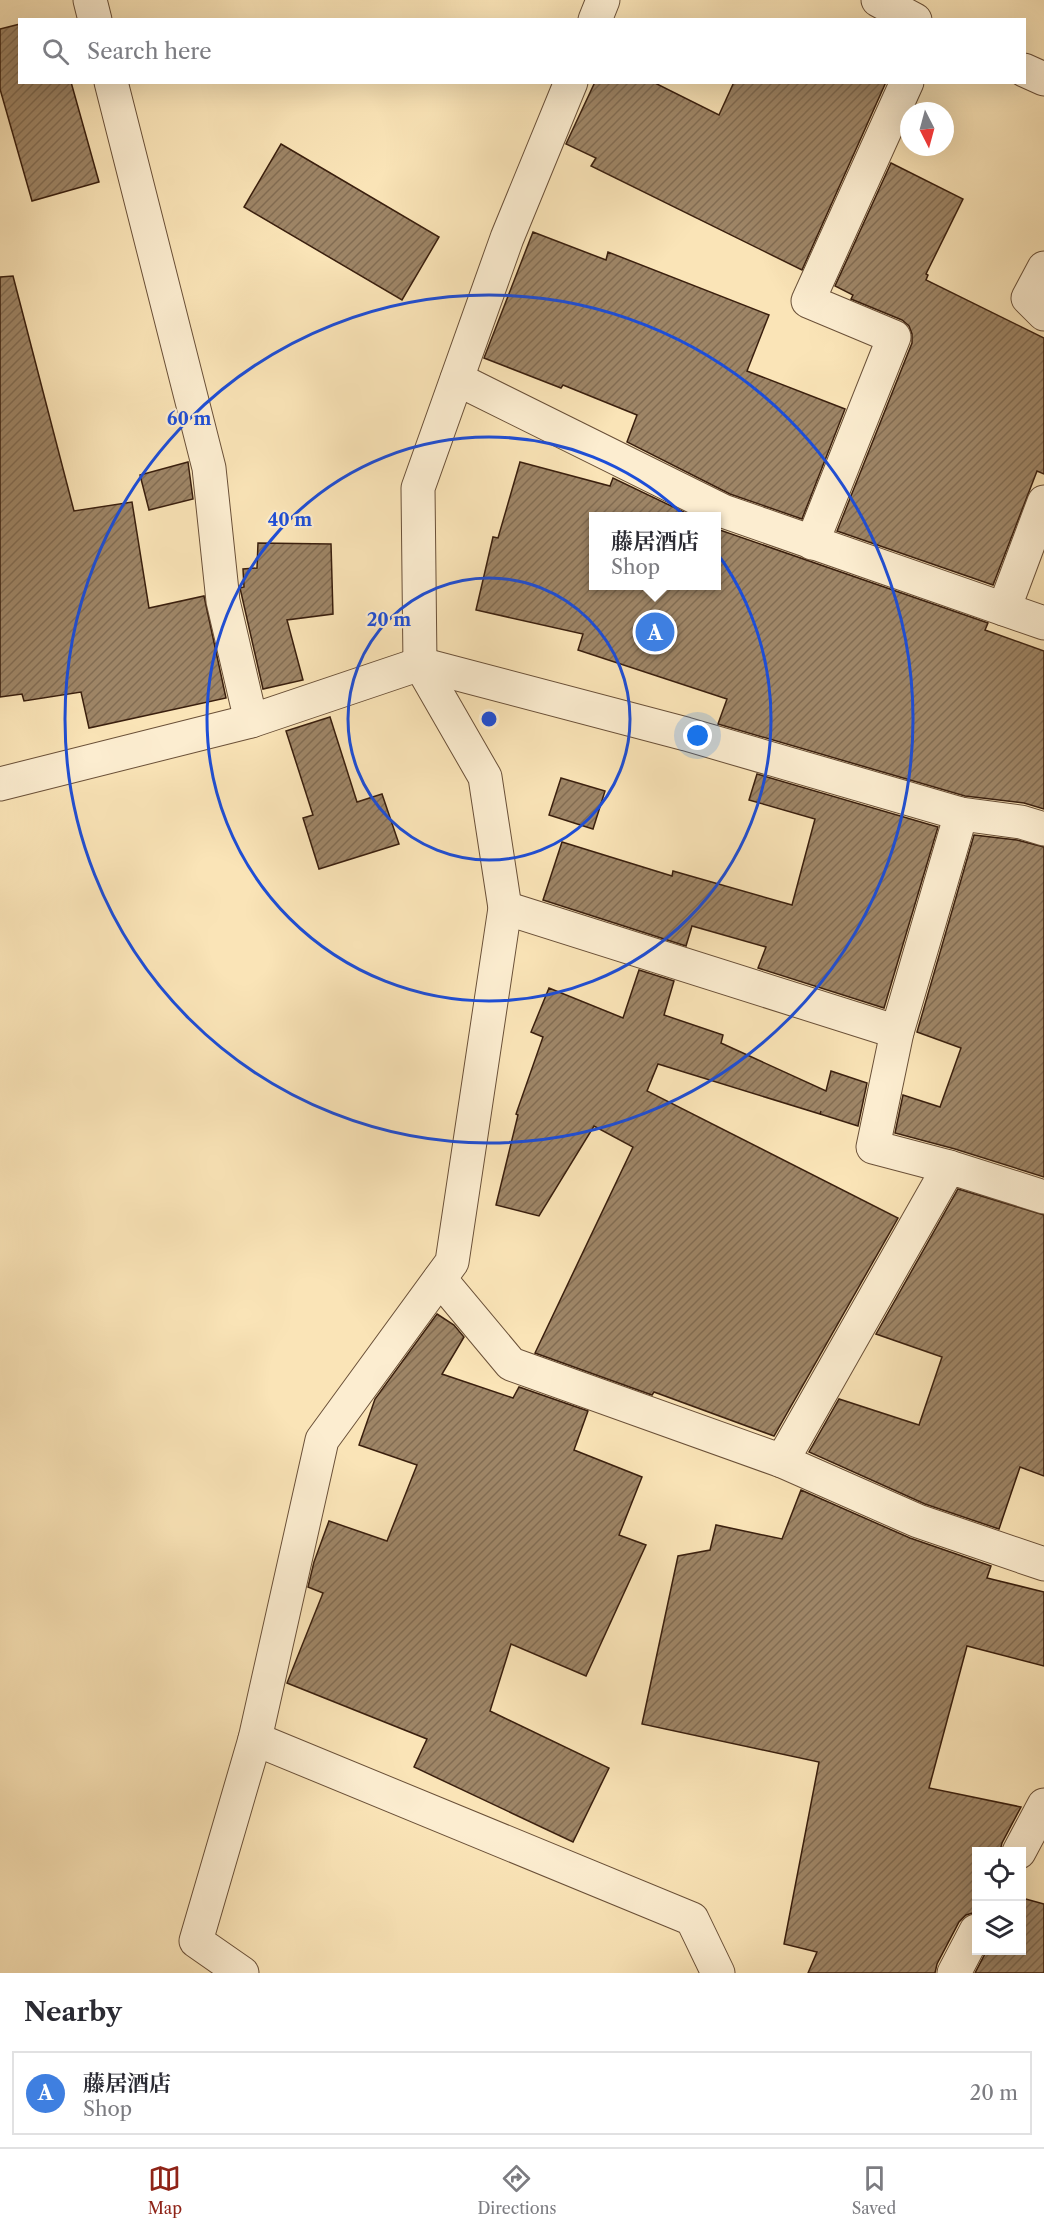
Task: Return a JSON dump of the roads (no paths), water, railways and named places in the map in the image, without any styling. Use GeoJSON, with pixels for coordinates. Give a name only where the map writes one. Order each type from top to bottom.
{"type":"FeatureCollection","features":[{"type":"Feature","properties":{"kind":"street"},"geometry":{"type":"LineString","coordinates":[[90,0],[94,18]]}},
{"type":"Feature","properties":{"kind":"street"},"geometry":{"type":"LineString","coordinates":[[596,18],[603,0]]}},
{"type":"Feature","properties":{"kind":"street"},"geometry":{"type":"LineString","coordinates":[[878,0],[911,18]]}},
{"type":"Feature","properties":{"kind":"street"},"geometry":{"type":"LineString","coordinates":[[1026,71],[1044,79]]}},
{"type":"Feature","properties":{"kind":"street"},"geometry":{"type":"LineString","coordinates":[[112,84],[209,468],[223,601],[251,721]]}},
{"type":"Feature","properties":{"kind":"street"},"geometry":{"type":"LineString","coordinates":[[242,1973],[196,1941],[255,1739],[322,1440],[452,1262],[505,908],[484,777],[420,664],[418,488],[507,238],[570,84]]}},
{"type":"Feature","properties":{"kind":"street"},"geometry":{"type":"LineString","coordinates":[[812,543],[894,337],[808,301],[906,84]]}},
{"type":"Feature","properties":{"kind":"street"},"geometry":{"type":"LineString","coordinates":[[1036,306],[1044,268]]}},
{"type":"Feature","properties":{"kind":"street"},"geometry":{"type":"LineString","coordinates":[[457,379],[723,511],[1044,623]]}},
{"type":"Feature","properties":{"kind":"street"},"geometry":{"type":"LineString","coordinates":[[1004,609],[1044,502]]}},
{"type":"Feature","properties":{"kind":"street"},"geometry":{"type":"LineString","coordinates":[[0,784],[251,721],[420,664],[686,734],[961,814],[1020,822],[1044,829]]}},
{"type":"Feature","properties":{"kind":"street"},"geometry":{"type":"LineString","coordinates":[[961,814],[897,1032],[873,1147],[949,1167],[1044,1197]]}},
{"type":"Feature","properties":{"kind":"street"},"geometry":{"type":"LineString","coordinates":[[505,908],[897,1032]]}},
{"type":"Feature","properties":{"kind":"street"},"geometry":{"type":"LineString","coordinates":[[782,1461],[949,1167]]}},
{"type":"Feature","properties":{"kind":"street"},"geometry":{"type":"LineString","coordinates":[[440,1279],[511,1364],[782,1461],[918,1521],[1044,1564]]}},
{"type":"Feature","properties":{"kind":"street"},"geometry":{"type":"LineString","coordinates":[[255,1739],[692,1919],[718,1973]]}},
{"type":"Feature","properties":{"kind":"street"},"geometry":{"type":"LineString","coordinates":[[1021,1847],[1044,1805]]}},
{"type":"Feature","properties":{"kind":"street"},"geometry":{"type":"LineString","coordinates":[[954,1973],[972,1939]]}},
{"type":"Feature","properties":{"kind":"place","name":"藤居酒店"},"geometry":{"type":"Point","coordinates":[655,632]}}]}
